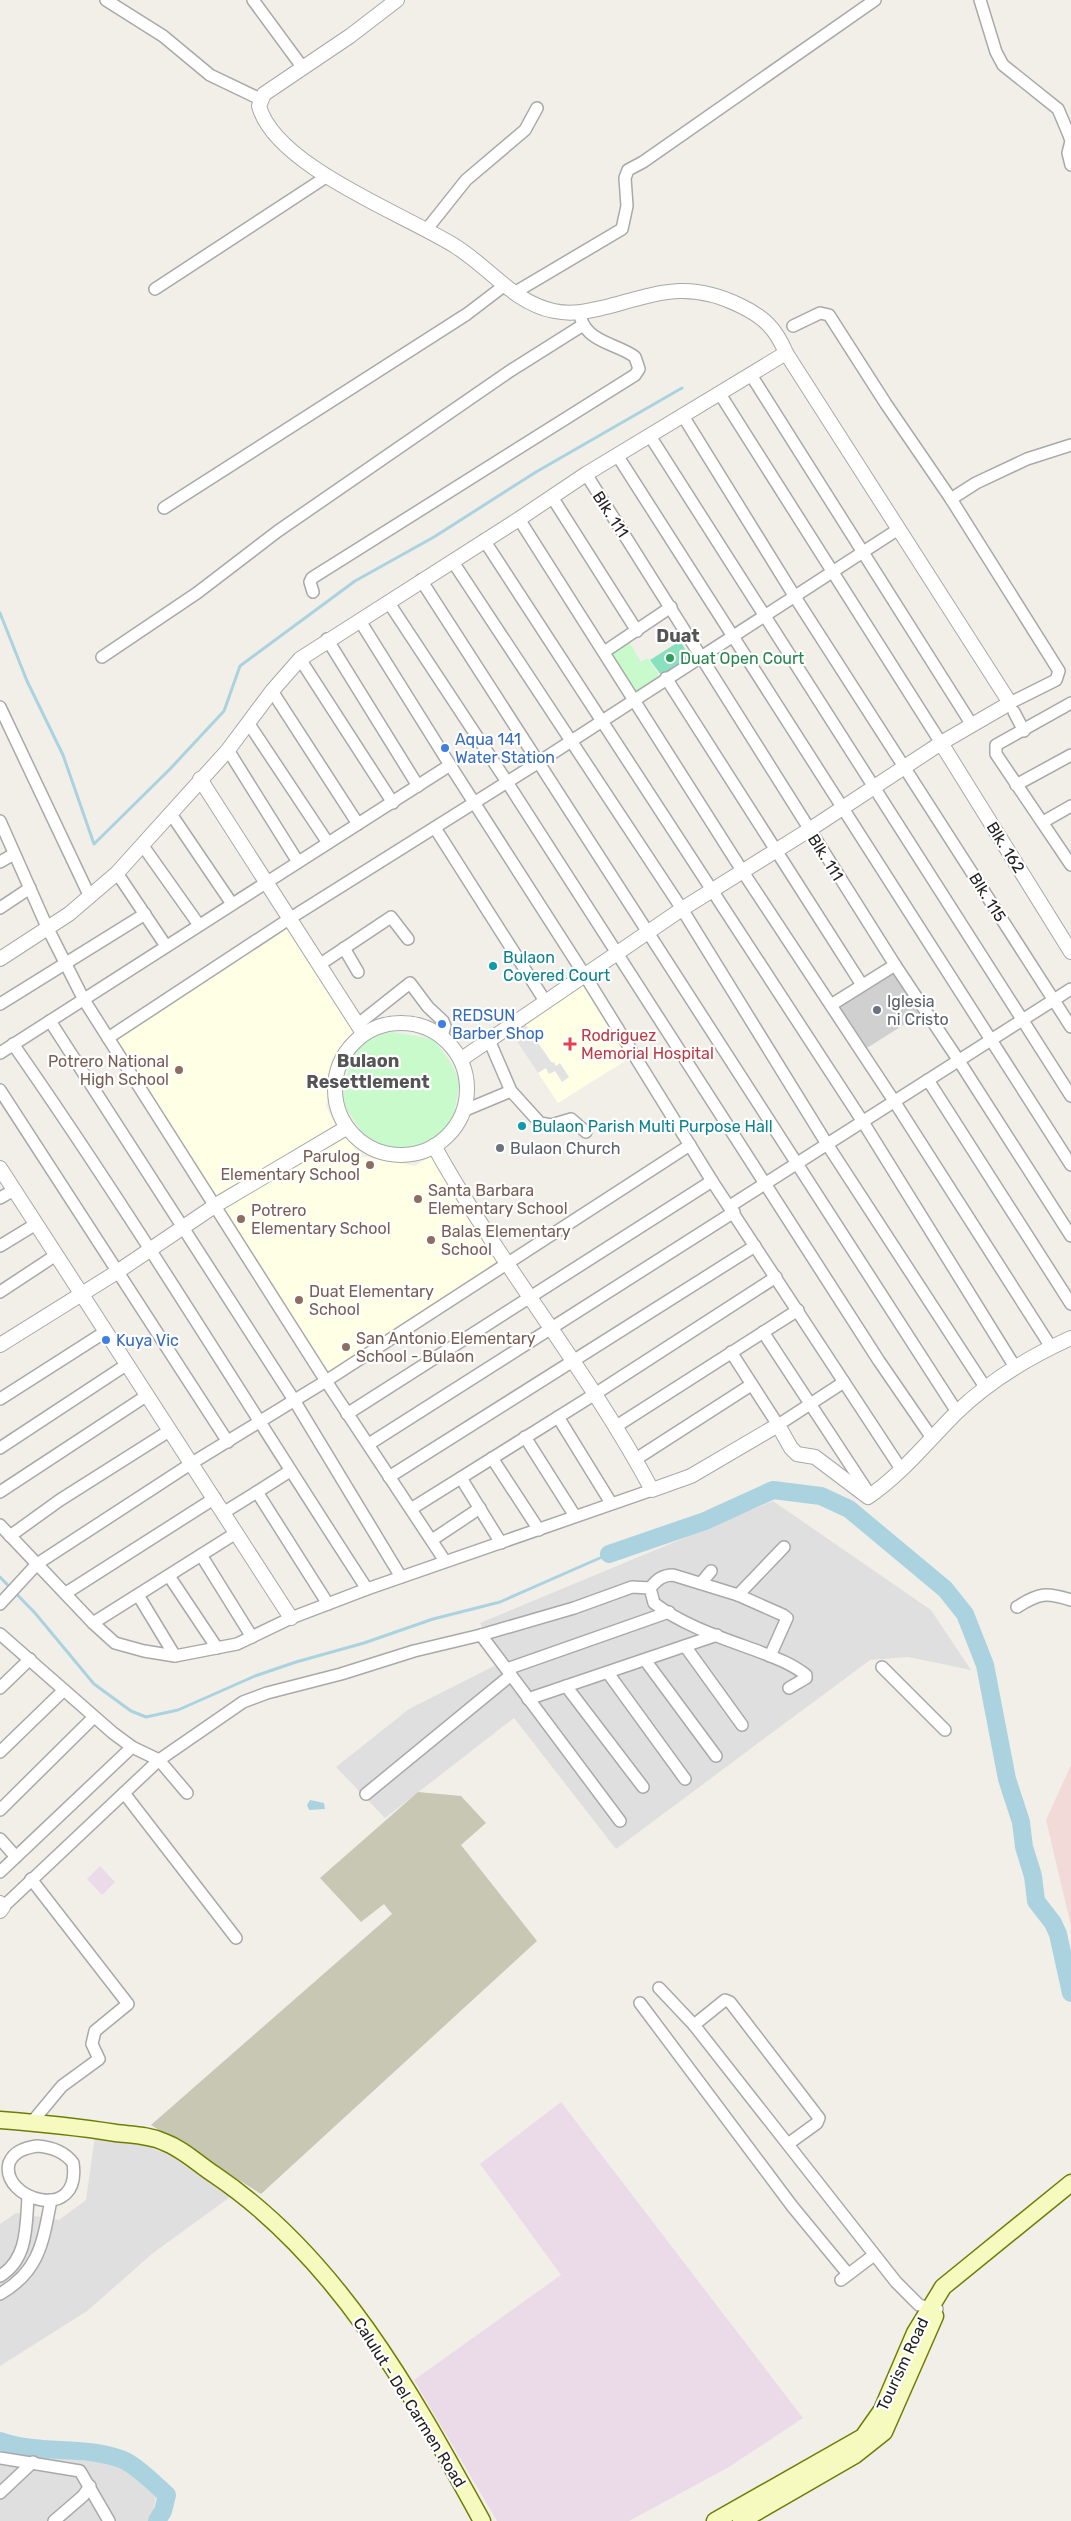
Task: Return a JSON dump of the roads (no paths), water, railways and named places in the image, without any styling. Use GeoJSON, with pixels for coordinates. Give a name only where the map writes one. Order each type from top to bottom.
{"type":"FeatureCollection","features":[{"type":"Feature","properties":{"kind":"main road","name":"Calulut - Del Carmen Road"},"geometry":{"type":"LineString","coordinates":[[0,2120],[42,2123],[138,2135],[164,2142],[222,2180],[261,2211],[321,2272],[362,2321],[422,2416],[482,2521]]}},
{"type":"Feature","properties":{"kind":"main road","name":"Tourism Road"},"geometry":{"type":"LineString","coordinates":[[716,2521],[863,2437],[882,2410],[914,2333],[934,2308],[1068,2190]]}},
{"type":"Feature","properties":{"kind":"main road","name":"Tourism Road"},"geometry":{"type":"LineString","coordinates":[[741,2521],[855,2455],[875,2441],[890,2422],[922,2349],[934,2308],[944,2287],[1068,2190]]}},
{"type":"Feature","properties":{"kind":"street"},"geometry":{"type":"LineString","coordinates":[[106,0],[163,36],[210,75],[260,99]]}},
{"type":"Feature","properties":{"kind":"street"},"geometry":{"type":"LineString","coordinates":[[253,0],[303,68]]}},
{"type":"Feature","properties":{"kind":"street"},"geometry":{"type":"LineString","coordinates":[[313,592],[310,582],[312,578],[634,375],[639,368],[635,357],[594,337],[581,319],[572,314],[530,305],[456,246],[326,177],[275,134],[261,113],[260,99],[264,94],[350,36],[397,0]]}},
{"type":"Feature","properties":{"kind":"street"},"geometry":{"type":"LineString","coordinates":[[164,508],[468,314],[510,289],[622,229],[627,206],[625,178],[628,170],[651,157],[875,0]]}},
{"type":"Feature","properties":{"kind":"street"},"geometry":{"type":"LineString","coordinates":[[980,0],[996,52],[1003,64],[1058,109],[1070,134],[1071,141],[1068,153],[1071,166]]}},
{"type":"Feature","properties":{"kind":"street"},"geometry":{"type":"LineString","coordinates":[[427,229],[466,180],[526,130],[537,108]]}},
{"type":"Feature","properties":{"kind":"street"},"geometry":{"type":"LineString","coordinates":[[155,288],[326,177]]}},
{"type":"Feature","properties":{"kind":"street"},"geometry":{"type":"LineString","coordinates":[[102,656],[197,593],[278,532],[510,371],[581,319],[673,290],[705,293],[727,299],[765,321],[778,334],[786,353],[897,530],[1012,707],[1024,730]]}},
{"type":"Feature","properties":{"kind":"street"},"geometry":{"type":"LineString","coordinates":[[462,1058],[584,974],[649,934],[682,909],[810,830],[941,743],[972,725],[1012,707],[1056,680],[1059,671],[951,499],[886,404],[829,315],[820,313],[793,326]]}},
{"type":"Feature","properties":{"kind":"street"},"geometry":{"type":"LineString","coordinates":[[0,959],[69,914],[117,873],[228,750],[272,691],[300,659],[327,639],[453,562],[616,455],[786,353]]}},
{"type":"Feature","properties":{"kind":"street"},"geometry":{"type":"LineString","coordinates":[[751,375],[972,725]]}},
{"type":"Feature","properties":{"kind":"street"},"geometry":{"type":"LineString","coordinates":[[720,394],[941,743]]}},
{"type":"Feature","properties":{"kind":"street","name":"Blk. 115"},"geometry":{"type":"LineString","coordinates":[[683,416],[795,597],[906,767],[1071,1027]]}},
{"type":"Feature","properties":{"kind":"street"},"geometry":{"type":"LineString","coordinates":[[650,436],[1071,1096]]}},
{"type":"Feature","properties":{"kind":"street"},"geometry":{"type":"LineString","coordinates":[[951,499],[976,483],[1027,459],[1062,450],[1071,445]]}},
{"type":"Feature","properties":{"kind":"street"},"geometry":{"type":"LineString","coordinates":[[616,455],[1071,1165]]}},
{"type":"Feature","properties":{"kind":"street","name":"Blk. 111"},"geometry":{"type":"LineString","coordinates":[[586,474],[702,656],[894,965],[959,1060],[1071,1236]]}},
{"type":"Feature","properties":{"kind":"street"},"geometry":{"type":"LineString","coordinates":[[552,497],[636,631]]}},
{"type":"Feature","properties":{"kind":"street"},"geometry":{"type":"LineString","coordinates":[[519,519],[743,872],[894,1101],[1051,1347]]}},
{"type":"Feature","properties":{"kind":"street"},"geometry":{"type":"LineString","coordinates":[[108,1038],[289,919],[508,782],[897,530]]}},
{"type":"Feature","properties":{"kind":"street"},"geometry":{"type":"LineString","coordinates":[[484,540],[602,720],[711,892],[863,1122],[1015,1367]]}},
{"type":"Feature","properties":{"kind":"street"},"geometry":{"type":"LineString","coordinates":[[453,562],[682,909],[827,1144],[985,1387]]}},
{"type":"Feature","properties":{"kind":"street"},"geometry":{"type":"LineString","coordinates":[[421,580],[957,1412]]}},
{"type":"Feature","properties":{"kind":"street"},"geometry":{"type":"LineString","coordinates":[[389,602],[508,782],[616,954],[878,1360],[932,1438]]}},
{"type":"Feature","properties":{"kind":"street"},"geometry":{"type":"LineString","coordinates":[[604,652],[671,607]]}},
{"type":"Feature","properties":{"kind":"street"},"geometry":{"type":"LineString","coordinates":[[360,620],[584,974],[712,1181],[901,1469]]}},
{"type":"Feature","properties":{"kind":"street"},"geometry":{"type":"LineString","coordinates":[[327,639],[418,786]]}},
{"type":"Feature","properties":{"kind":"street"},"geometry":{"type":"LineString","coordinates":[[300,659],[393,803]]}},
{"type":"Feature","properties":{"kind":"street"},"geometry":{"type":"LineString","coordinates":[[666,678],[862,985]]}},
{"type":"Feature","properties":{"kind":"street"},"geometry":{"type":"LineString","coordinates":[[272,691],[358,824]]}},
{"type":"Feature","properties":{"kind":"street"},"geometry":{"type":"LineString","coordinates":[[1071,703],[996,745],[995,749],[996,754],[1016,785],[1071,865]]}},
{"type":"Feature","properties":{"kind":"street"},"geometry":{"type":"LineString","coordinates":[[0,707],[90,896]]}},
{"type":"Feature","properties":{"kind":"street"},"geometry":{"type":"LineString","coordinates":[[249,724],[328,843]]}},
{"type":"Feature","properties":{"kind":"street","name":"Blk. 162"},"geometry":{"type":"LineString","coordinates":[[941,743],[1071,952]]}},
{"type":"Feature","properties":{"kind":"street"},"geometry":{"type":"LineString","coordinates":[[228,750],[298,862]]}},
{"type":"Feature","properties":{"kind":"street"},"geometry":{"type":"LineString","coordinates":[[1016,785],[1071,755]]}},
{"type":"Feature","properties":{"kind":"street"},"geometry":{"type":"LineString","coordinates":[[0,1053],[450,765]]}},
{"type":"Feature","properties":{"kind":"street"},"geometry":{"type":"LineString","coordinates":[[200,779],[360,1029]]}},
{"type":"Feature","properties":{"kind":"street"},"geometry":{"type":"LineString","coordinates":[[1043,822],[1071,806]]}},
{"type":"Feature","properties":{"kind":"street"},"geometry":{"type":"LineString","coordinates":[[171,814],[232,904]]}},
{"type":"Feature","properties":{"kind":"street"},"geometry":{"type":"LineString","coordinates":[[0,821],[47,927],[84,1000],[347,1414],[446,1561]]}},
{"type":"Feature","properties":{"kind":"street"},"geometry":{"type":"LineString","coordinates":[[435,828],[545,1001]]}},
{"type":"Feature","properties":{"kind":"street"},"geometry":{"type":"LineString","coordinates":[[143,846],[199,926]]}},
{"type":"Feature","properties":{"kind":"street"},"geometry":{"type":"LineString","coordinates":[[0,862],[14,854]]}},
{"type":"Feature","properties":{"kind":"street"},"geometry":{"type":"LineString","coordinates":[[117,873],[166,946]]}},
{"type":"Feature","properties":{"kind":"street"},"geometry":{"type":"LineString","coordinates":[[0,908],[30,888]]}},
{"type":"Feature","properties":{"kind":"street"},"geometry":{"type":"LineString","coordinates":[[0,1004],[145,914]]}},
{"type":"Feature","properties":{"kind":"street"},"geometry":{"type":"LineString","coordinates":[[320,965],[391,917],[408,939]]}},
{"type":"Feature","properties":{"kind":"street"},"geometry":{"type":"LineString","coordinates":[[344,948],[358,972]]}},
{"type":"Feature","properties":{"kind":"street"},"geometry":{"type":"LineString","coordinates":[[830,1005],[894,965]]}},
{"type":"Feature","properties":{"kind":"street"},"geometry":{"type":"LineString","coordinates":[[360,1029],[413,1024],[442,1036],[462,1058],[468,1080],[460,1123],[446,1138],[434,1146],[417,1153],[395,1155],[368,1148],[346,1128],[335,1102],[334,1080],[342,1056],[360,1029],[410,983],[428,1007],[443,1021],[445,1026],[442,1036]]}},
{"type":"Feature","properties":{"kind":"street"},"geometry":{"type":"LineString","coordinates":[[369,1444],[552,1329],[796,1164],[1071,990]]}},
{"type":"Feature","properties":{"kind":"street"},"geometry":{"type":"LineString","coordinates":[[50,1021],[294,1400],[401,1577]]}},
{"type":"Feature","properties":{"kind":"street"},"geometry":{"type":"LineString","coordinates":[[489,1040],[511,1091],[540,1123],[550,1125],[571,1119],[586,1132]]}},
{"type":"Feature","properties":{"kind":"street"},"geometry":{"type":"LineString","coordinates":[[14,1044],[84,1146],[367,1589]]}},
{"type":"Feature","properties":{"kind":"street"},"geometry":{"type":"LineString","coordinates":[[928,1080],[1071,1304]]}},
{"type":"Feature","properties":{"kind":"street"},"geometry":{"type":"LineString","coordinates":[[0,1090],[228,1442]]}},
{"type":"Feature","properties":{"kind":"street"},"geometry":{"type":"LineString","coordinates":[[463,1111],[511,1091]]}},
{"type":"Feature","properties":{"kind":"street"},"geometry":{"type":"LineString","coordinates":[[0,1346],[117,1272],[216,1205],[346,1128]]}},
{"type":"Feature","properties":{"kind":"street"},"geometry":{"type":"LineString","coordinates":[[0,1604],[37,1564],[192,1463],[326,1381],[690,1145]]}},
{"type":"Feature","properties":{"kind":"street"},"geometry":{"type":"LineString","coordinates":[[434,1146],[507,1264],[595,1394],[636,1459],[652,1490]]}},
{"type":"Feature","properties":{"kind":"street"},"geometry":{"type":"LineString","coordinates":[[0,1168],[146,1396],[215,1498],[290,1618]]}},
{"type":"Feature","properties":{"kind":"street"},"geometry":{"type":"LineString","coordinates":[[347,1414],[712,1181]]}},
{"type":"Feature","properties":{"kind":"street"},"geometry":{"type":"LineString","coordinates":[[0,1198],[14,1190]]}},
{"type":"Feature","properties":{"kind":"street"},"geometry":{"type":"LineString","coordinates":[[0,1246],[36,1224]]}},
{"type":"Feature","properties":{"kind":"street"},"geometry":{"type":"LineString","coordinates":[[389,1477],[755,1246]]}},
{"type":"Feature","properties":{"kind":"street"},"geometry":{"type":"LineString","coordinates":[[0,1292],[56,1255]]}},
{"type":"Feature","properties":{"kind":"street"},"geometry":{"type":"LineString","coordinates":[[411,1510],[776,1277]]}},
{"type":"Feature","properties":{"kind":"street"},"geometry":{"type":"LineString","coordinates":[[615,1427],[798,1310]]}},
{"type":"Feature","properties":{"kind":"street"},"geometry":{"type":"LineString","coordinates":[[0,1399],[105,1332]]}},
{"type":"Feature","properties":{"kind":"street"},"geometry":{"type":"LineString","coordinates":[[762,1332],[808,1405],[870,1496]]}},
{"type":"Feature","properties":{"kind":"street"},"geometry":{"type":"LineString","coordinates":[[731,1352],[750,1385],[778,1424],[791,1448],[797,1454],[814,1458],[865,1496],[870,1496],[901,1469],[957,1412],[985,1387],[1015,1367],[1071,1338]]}},
{"type":"Feature","properties":{"kind":"street"},"geometry":{"type":"LineString","coordinates":[[0,1448],[126,1365]]}},
{"type":"Feature","properties":{"kind":"street"},"geometry":{"type":"LineString","coordinates":[[0,1525],[93,1623],[115,1643],[144,1651],[175,1656],[237,1644],[290,1618],[367,1589],[691,1476],[844,1382]]}},
{"type":"Feature","properties":{"kind":"street"},"geometry":{"type":"LineString","coordinates":[[636,1459],[750,1385]]}},
{"type":"Feature","properties":{"kind":"street"},"geometry":{"type":"LineString","coordinates":[[0,1492],[146,1396]]}},
{"type":"Feature","properties":{"kind":"street"},"geometry":{"type":"LineString","coordinates":[[558,1417],[611,1503]]}},
{"type":"Feature","properties":{"kind":"street"},"geometry":{"type":"LineString","coordinates":[[10,1536],[60,1500],[169,1431]]}},
{"type":"Feature","properties":{"kind":"street"},"geometry":{"type":"LineString","coordinates":[[525,1437],[575,1516]]}},
{"type":"Feature","properties":{"kind":"street"},"geometry":{"type":"LineString","coordinates":[[492,1458],[539,1530]]}},
{"type":"Feature","properties":{"kind":"street"},"geometry":{"type":"LineString","coordinates":[[223,1513],[290,1471]]}},
{"type":"Feature","properties":{"kind":"street"},"geometry":{"type":"LineString","coordinates":[[461,1478],[501,1543]]}},
{"type":"Feature","properties":{"kind":"street"},"geometry":{"type":"LineString","coordinates":[[257,1492],[328,1604]]}},
{"type":"Feature","properties":{"kind":"street"},"geometry":{"type":"LineString","coordinates":[[66,1593],[215,1498]]}},
{"type":"Feature","properties":{"kind":"street"},"geometry":{"type":"LineString","coordinates":[[432,1540],[480,1508]]}},
{"type":"Feature","properties":{"kind":"street"},"geometry":{"type":"LineString","coordinates":[[93,1623],[236,1533]]}},
{"type":"Feature","properties":{"kind":"street"},"geometry":{"type":"LineString","coordinates":[[738,1595],[784,1547]]}},
{"type":"Feature","properties":{"kind":"street"},"geometry":{"type":"LineString","coordinates":[[201,1555],[252,1637]]}},
{"type":"Feature","properties":{"kind":"street"},"geometry":{"type":"LineString","coordinates":[[701,1583],[711,1571]]}},
{"type":"Feature","properties":{"kind":"street"},"geometry":{"type":"LineString","coordinates":[[650,1588],[658,1579],[665,1575],[673,1575],[738,1595],[787,1618],[770,1656]]}},
{"type":"Feature","properties":{"kind":"street"},"geometry":{"type":"LineString","coordinates":[[169,1576],[217,1648]]}},
{"type":"Feature","properties":{"kind":"street"},"geometry":{"type":"LineString","coordinates":[[1,1907],[160,1760],[243,1702],[267,1693],[342,1674],[414,1651],[481,1635],[574,1608],[632,1587],[650,1588]]}},
{"type":"Feature","properties":{"kind":"street"},"geometry":{"type":"LineString","coordinates":[[650,1588],[654,1603],[669,1612],[717,1635],[789,1663],[806,1675],[806,1678],[789,1688]]}},
{"type":"Feature","properties":{"kind":"street"},"geometry":{"type":"LineString","coordinates":[[138,1595],[175,1656]]}},
{"type":"Feature","properties":{"kind":"street"},"geometry":{"type":"LineString","coordinates":[[1017,1607],[1036,1595],[1058,1596],[1071,1600]]}},
{"type":"Feature","properties":{"kind":"street"},"geometry":{"type":"LineString","coordinates":[[366,1794],[509,1672],[669,1612]]}},
{"type":"Feature","properties":{"kind":"street"},"geometry":{"type":"LineString","coordinates":[[0,1634],[94,1717],[132,1747],[160,1760],[187,1793]]}},
{"type":"Feature","properties":{"kind":"street"},"geometry":{"type":"LineString","coordinates":[[481,1635],[620,1821]]}},
{"type":"Feature","properties":{"kind":"street"},"geometry":{"type":"LineString","coordinates":[[528,1698],[608,1673],[717,1635]]}},
{"type":"Feature","properties":{"kind":"street"},"geometry":{"type":"LineString","coordinates":[[685,1646],[742,1725]]}},
{"type":"Feature","properties":{"kind":"street"},"geometry":{"type":"LineString","coordinates":[[0,1688],[30,1660]]}},
{"type":"Feature","properties":{"kind":"street"},"geometry":{"type":"LineString","coordinates":[[645,1660],[716,1756]]}},
{"type":"Feature","properties":{"kind":"street"},"geometry":{"type":"LineString","coordinates":[[882,1667],[945,1730]]}},
{"type":"Feature","properties":{"kind":"street"},"geometry":{"type":"LineString","coordinates":[[608,1673],[685,1779]]}},
{"type":"Feature","properties":{"kind":"street"},"geometry":{"type":"LineString","coordinates":[[566,1686],[643,1786]]}},
{"type":"Feature","properties":{"kind":"street"},"geometry":{"type":"LineString","coordinates":[[0,1752],[64,1690]]}},
{"type":"Feature","properties":{"kind":"street"},"geometry":{"type":"LineString","coordinates":[[0,1810],[94,1717]]}},
{"type":"Feature","properties":{"kind":"street"},"geometry":{"type":"LineString","coordinates":[[0,1872],[132,1747]]}},
{"type":"Feature","properties":{"kind":"street"},"geometry":{"type":"LineString","coordinates":[[124,1792],[236,1938]]}},
{"type":"Feature","properties":{"kind":"street"},"geometry":{"type":"LineString","coordinates":[[0,1839],[16,1856]]}},
{"type":"Feature","properties":{"kind":"street"},"geometry":{"type":"LineString","coordinates":[[32,1879],[128,2004],[95,2031],[92,2044],[99,2059],[62,2086],[42,2123],[42,2146]]}},
{"type":"Feature","properties":{"kind":"street"},"geometry":{"type":"LineString","coordinates":[[659,1988],[694,2025],[874,2255],[911,2299],[919,2305],[934,2308]]}},
{"type":"Feature","properties":{"kind":"street"},"geometry":{"type":"LineString","coordinates":[[694,2025],[725,2000],[730,2002],[819,2118],[817,2124],[788,2144]]}},
{"type":"Feature","properties":{"kind":"street"},"geometry":{"type":"LineString","coordinates":[[640,2003],[845,2277],[874,2255]]}},
{"type":"Feature","properties":{"kind":"street"},"geometry":{"type":"LineString","coordinates":[[42,2146],[69,2158],[74,2172],[74,2182],[69,2191],[61,2197],[51,2200],[28,2197],[12,2188],[8,2178],[8,2166],[12,2157],[22,2149],[42,2146]]}},
{"type":"Feature","properties":{"kind":"street"},"geometry":{"type":"LineString","coordinates":[[0,2276],[6,2272],[22,2252],[28,2197]]}},
{"type":"Feature","properties":{"kind":"street"},"geometry":{"type":"LineString","coordinates":[[0,2294],[30,2270],[38,2257],[51,2200]]}},
{"type":"Feature","properties":{"kind":"street"},"geometry":{"type":"LineString","coordinates":[[26,2225],[45,2230]]}},
{"type":"Feature","properties":{"kind":"street"},"geometry":{"type":"LineString","coordinates":[[0,2458],[80,2471],[109,2521]]}},
{"type":"Feature","properties":{"kind":"street"},"geometry":{"type":"LineString","coordinates":[[0,2492],[33,2462]]}},
{"type":"Feature","properties":{"kind":"street"},"geometry":{"type":"LineString","coordinates":[[54,2521],[83,2496],[90,2486]]}},
{"type":"Feature","properties":{"kind":"water"},"geometry":{"type":"Polygon","coordinates":[[[310,1800],[324,1803],[325,1809],[309,1810],[307,1805],[310,1800]]]}},
{"type":"Feature","properties":{"kind":"waterway"},"geometry":{"type":"LineString","coordinates":[[0,613],[27,681],[63,755],[94,844],[170,769],[224,711],[240,666],[355,581],[434,537],[536,472],[682,388]]}},
{"type":"Feature","properties":{"kind":"waterway"},"geometry":{"type":"LineString","coordinates":[[609,1554],[705,1521],[773,1490],[821,1496],[849,1509],[945,1589],[965,1614],[985,1665],[1007,1779],[1021,1822],[1024,1847],[1033,1876],[1036,1901],[1053,1923],[1058,1934],[1071,1993]]}},
{"type":"Feature","properties":{"kind":"waterway"},"geometry":{"type":"LineString","coordinates":[[0,1577],[35,1613],[94,1684],[131,1711],[146,1717],[178,1710],[255,1676],[296,1662],[364,1643],[433,1619],[500,1602],[609,1554]]}},
{"type":"Feature","properties":{"kind":"waterway"},"geometry":{"type":"LineString","coordinates":[[0,2441],[30,2448],[91,2452],[121,2459],[133,2465],[167,2495],[163,2511],[157,2521]]}},
{"type":"Feature","properties":{"kind":"place","name":"Duat Open Court"},"geometry":{"type":"Point","coordinates":[670,658]}},
{"type":"Feature","properties":{"kind":"place","name":"Aqua 141 Water Station"},"geometry":{"type":"Point","coordinates":[445,748]}},
{"type":"Feature","properties":{"kind":"place","name":"Bulaon Covered Court"},"geometry":{"type":"Point","coordinates":[493,966]}},
{"type":"Feature","properties":{"kind":"place","name":"Iglesia ni Cristo"},"geometry":{"type":"Point","coordinates":[877,1010]}},
{"type":"Feature","properties":{"kind":"place","name":"REDSUN Barber Shop"},"geometry":{"type":"Point","coordinates":[442,1024]}},
{"type":"Feature","properties":{"kind":"place","name":"Rodriguez Memorial Hospital"},"geometry":{"type":"Point","coordinates":[570,1044]}},
{"type":"Feature","properties":{"kind":"place","name":"Potrero National High School"},"geometry":{"type":"Point","coordinates":[179,1070]}},
{"type":"Feature","properties":{"kind":"place","name":"Bulaon Parish Multi Purpose Hall"},"geometry":{"type":"Point","coordinates":[522,1126]}},
{"type":"Feature","properties":{"kind":"place","name":"Bulaon Church"},"geometry":{"type":"Point","coordinates":[500,1148]}},
{"type":"Feature","properties":{"kind":"place","name":"Parulog Elementary School"},"geometry":{"type":"Point","coordinates":[370,1165]}},
{"type":"Feature","properties":{"kind":"place","name":"Santa Barbara Elementary School"},"geometry":{"type":"Point","coordinates":[418,1199]}},
{"type":"Feature","properties":{"kind":"place","name":"Potrero Elementary School"},"geometry":{"type":"Point","coordinates":[241,1219]}},
{"type":"Feature","properties":{"kind":"place","name":"Balas Elementary School"},"geometry":{"type":"Point","coordinates":[431,1240]}},
{"type":"Feature","properties":{"kind":"place","name":"Duat Elementary School"},"geometry":{"type":"Point","coordinates":[299,1300]}},
{"type":"Feature","properties":{"kind":"place","name":"Kuya Vic"},"geometry":{"type":"Point","coordinates":[106,1340]}},
{"type":"Feature","properties":{"kind":"place","name":"San Antonio Elementary School - Bulaon"},"geometry":{"type":"Point","coordinates":[346,1347]}},
{"type":"Feature","properties":{"kind":"district","name":"Duat"},"geometry":{"type":"Point","coordinates":[678,636]}},
{"type":"Feature","properties":{"kind":"district","name":"Bulaon Resettlement"},"geometry":{"type":"Point","coordinates":[368,1071]}}]}
